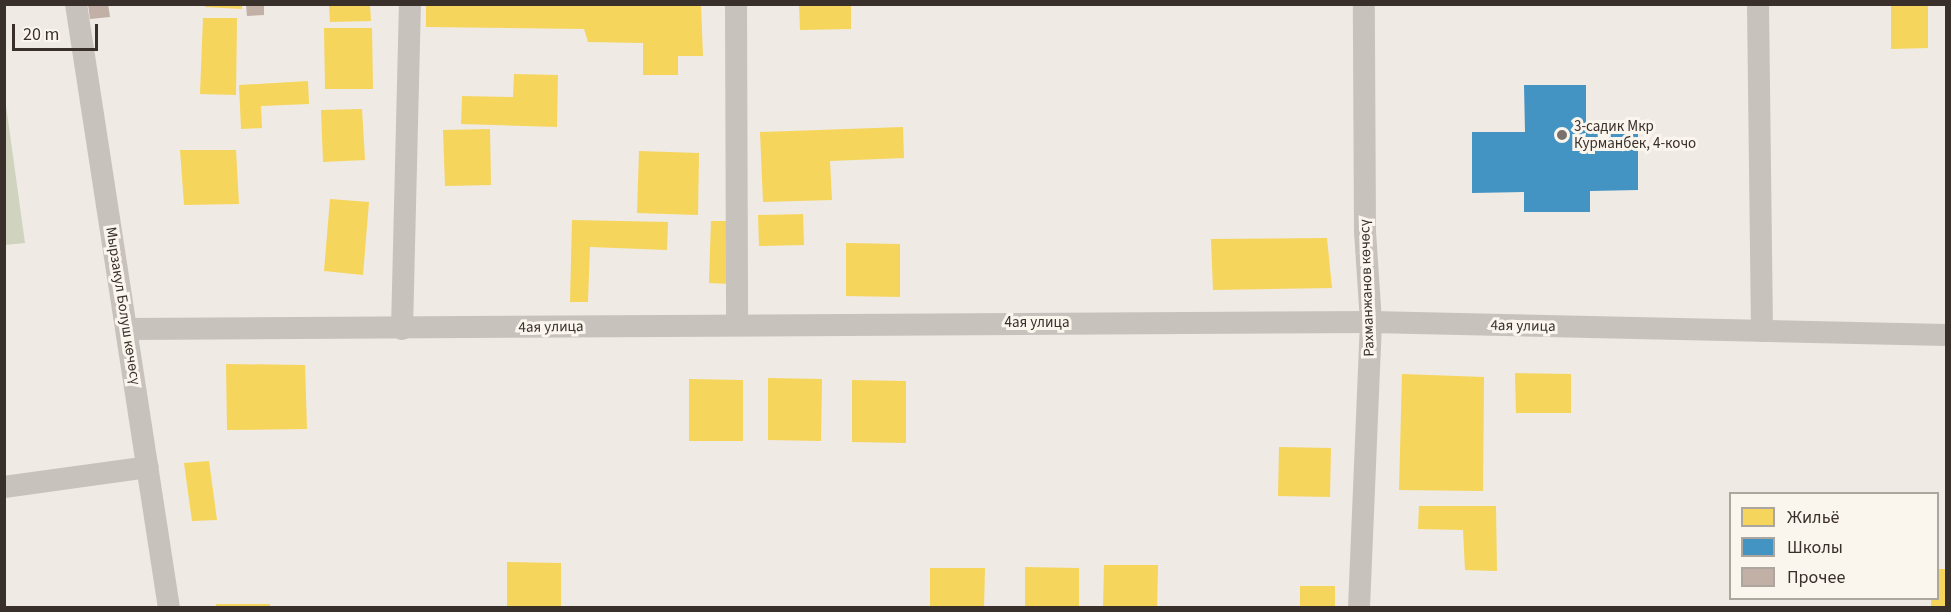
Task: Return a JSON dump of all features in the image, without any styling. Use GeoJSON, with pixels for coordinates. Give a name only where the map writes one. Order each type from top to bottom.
{"type":"FeatureCollection","features":[{"type":"Feature","properties":{"kind":"street","name":"Мырзакул Болуш көчөсү"},"geometry":{"type":"LineString","coordinates":[[76,4],[169,608]]}},
{"type":"Feature","properties":{"kind":"street"},"geometry":{"type":"LineString","coordinates":[[402,329],[410,4]]}},
{"type":"Feature","properties":{"kind":"street"},"geometry":{"type":"LineString","coordinates":[[736,4],[737,325]]}},
{"type":"Feature","properties":{"kind":"street","name":"Рахманжанов көчөсү"},"geometry":{"type":"LineString","coordinates":[[1359,608],[1371,322],[1365,231],[1364,4]]}},
{"type":"Feature","properties":{"kind":"street"},"geometry":{"type":"LineString","coordinates":[[1758,4],[1762,331]]}},
{"type":"Feature","properties":{"kind":"street","name":"4ая улица"},"geometry":{"type":"LineString","coordinates":[[127,329],[1371,322],[1947,335]]}},
{"type":"Feature","properties":{"kind":"street"},"geometry":{"type":"LineString","coordinates":[[4,487],[148,467]]}},
{"type":"Feature","properties":{"kind":"green space"},"geometry":{"type":"Polygon","coordinates":[[[4,91],[25,243],[5,245],[4,245],[4,91]]]}},
{"type":"Feature","properties":{"kind":"building: Жильё"},"geometry":{"type":"Polygon","coordinates":[[[205,4],[242,4],[242,9],[205,7],[205,4]]]}},
{"type":"Feature","properties":{"kind":"building: Жильё"},"geometry":{"type":"Polygon","coordinates":[[[426,4],[701,4],[703,56],[678,56],[678,75],[643,75],[643,43],[588,42],[584,29],[426,27],[426,4]]]}},
{"type":"Feature","properties":{"kind":"building: Жильё"},"geometry":{"type":"Polygon","coordinates":[[[799,4],[851,4],[851,29],[800,30],[799,4]]]}},
{"type":"Feature","properties":{"kind":"building: Жильё"},"geometry":{"type":"Polygon","coordinates":[[[1891,4],[1928,4],[1928,48],[1891,49],[1891,4]]]}},
{"type":"Feature","properties":{"kind":"building: Жильё"},"geometry":{"type":"Polygon","coordinates":[[[329,5],[370,5],[371,21],[330,22],[329,5]]]}},
{"type":"Feature","properties":{"kind":"building: Жильё"},"geometry":{"type":"Polygon","coordinates":[[[203,18],[237,18],[236,95],[200,94],[203,18]]]}},
{"type":"Feature","properties":{"kind":"building: Жильё"},"geometry":{"type":"Polygon","coordinates":[[[324,28],[372,28],[373,89],[325,89],[324,28]]]}},
{"type":"Feature","properties":{"kind":"building: Жильё"},"geometry":{"type":"Polygon","coordinates":[[[514,74],[558,75],[557,127],[461,124],[462,96],[513,97],[514,74]]]}},
{"type":"Feature","properties":{"kind":"building: Жильё"},"geometry":{"type":"Polygon","coordinates":[[[308,81],[309,104],[261,106],[262,128],[241,129],[239,85],[308,81]]]}},
{"type":"Feature","properties":{"kind":"building: Жильё"},"geometry":{"type":"Polygon","coordinates":[[[362,109],[365,160],[323,162],[321,110],[362,109]]]}},
{"type":"Feature","properties":{"kind":"building: Жильё"},"geometry":{"type":"Polygon","coordinates":[[[903,127],[904,158],[830,161],[832,200],[763,202],[760,132],[903,127]]]}},
{"type":"Feature","properties":{"kind":"building: Жильё"},"geometry":{"type":"Polygon","coordinates":[[[490,129],[491,185],[445,186],[443,130],[490,129]]]}},
{"type":"Feature","properties":{"kind":"building: Жильё"},"geometry":{"type":"Polygon","coordinates":[[[180,150],[236,150],[239,204],[184,205],[180,150]]]}},
{"type":"Feature","properties":{"kind":"building: Жильё"},"geometry":{"type":"Polygon","coordinates":[[[639,151],[699,153],[698,215],[637,213],[639,151]]]}},
{"type":"Feature","properties":{"kind":"building: Жильё"},"geometry":{"type":"Polygon","coordinates":[[[330,199],[369,202],[363,275],[324,271],[330,199]]]}},
{"type":"Feature","properties":{"kind":"building: Жильё"},"geometry":{"type":"Polygon","coordinates":[[[803,214],[804,245],[759,246],[758,215],[803,214]]]}},
{"type":"Feature","properties":{"kind":"building: Жильё"},"geometry":{"type":"Polygon","coordinates":[[[572,220],[668,222],[667,250],[590,247],[588,302],[570,302],[572,220]]]}},
{"type":"Feature","properties":{"kind":"building: Жильё"},"geometry":{"type":"Polygon","coordinates":[[[711,221],[731,221],[729,284],[709,283],[711,221]]]}},
{"type":"Feature","properties":{"kind":"building: Жильё"},"geometry":{"type":"Polygon","coordinates":[[[1327,238],[1332,288],[1213,290],[1211,239],[1327,238]]]}},
{"type":"Feature","properties":{"kind":"building: Жильё"},"geometry":{"type":"Polygon","coordinates":[[[846,243],[900,244],[900,297],[846,296],[846,243]]]}},
{"type":"Feature","properties":{"kind":"building: Жильё"},"geometry":{"type":"Polygon","coordinates":[[[226,364],[305,365],[307,429],[227,430],[226,364]]]}},
{"type":"Feature","properties":{"kind":"building: Жильё"},"geometry":{"type":"Polygon","coordinates":[[[1515,373],[1571,374],[1571,413],[1516,413],[1515,373]]]}},
{"type":"Feature","properties":{"kind":"building: Жильё"},"geometry":{"type":"Polygon","coordinates":[[[1402,374],[1484,377],[1483,491],[1399,490],[1402,374]]]}},
{"type":"Feature","properties":{"kind":"building: Жильё"},"geometry":{"type":"Polygon","coordinates":[[[768,378],[822,379],[821,441],[768,440],[768,378]]]}},
{"type":"Feature","properties":{"kind":"building: Жильё"},"geometry":{"type":"Polygon","coordinates":[[[689,379],[743,380],[743,441],[689,441],[689,379]]]}},
{"type":"Feature","properties":{"kind":"building: Жильё"},"geometry":{"type":"Polygon","coordinates":[[[852,380],[906,381],[906,443],[852,442],[852,380]]]}},
{"type":"Feature","properties":{"kind":"building: Жильё"},"geometry":{"type":"Polygon","coordinates":[[[1279,447],[1331,448],[1330,497],[1278,496],[1279,447]]]}},
{"type":"Feature","properties":{"kind":"building: Жильё"},"geometry":{"type":"Polygon","coordinates":[[[209,461],[217,520],[192,521],[184,463],[209,461]]]}},
{"type":"Feature","properties":{"kind":"building: Жильё"},"geometry":{"type":"Polygon","coordinates":[[[1419,506],[1496,506],[1497,571],[1465,570],[1463,530],[1418,529],[1419,506]]]}},
{"type":"Feature","properties":{"kind":"building: Жильё"},"geometry":{"type":"Polygon","coordinates":[[[507,562],[561,563],[561,608],[507,608],[507,562]]]}},
{"type":"Feature","properties":{"kind":"building: Жильё"},"geometry":{"type":"Polygon","coordinates":[[[1104,565],[1158,565],[1157,608],[1103,608],[1104,565]]]}},
{"type":"Feature","properties":{"kind":"building: Жильё"},"geometry":{"type":"Polygon","coordinates":[[[1025,567],[1079,568],[1079,608],[1025,608],[1025,567]]]}},
{"type":"Feature","properties":{"kind":"building: Жильё"},"geometry":{"type":"Polygon","coordinates":[[[930,568],[985,568],[984,608],[930,608],[930,568]]]}},
{"type":"Feature","properties":{"kind":"building: Жильё"},"geometry":{"type":"Polygon","coordinates":[[[1939,569],[1946,569],[1946,608],[1931,608],[1931,600],[1939,600],[1939,569]]]}},
{"type":"Feature","properties":{"kind":"building: Жильё"},"geometry":{"type":"Polygon","coordinates":[[[1300,586],[1335,586],[1335,608],[1300,608],[1300,586]]]}},
{"type":"Feature","properties":{"kind":"building: Жильё"},"geometry":{"type":"Polygon","coordinates":[[[216,604],[270,604],[270,608],[216,608],[216,604]]]}},
{"type":"Feature","properties":{"kind":"building: Школы"},"geometry":{"type":"Polygon","coordinates":[[[1524,85],[1586,85],[1586,130],[1638,129],[1638,190],[1590,191],[1590,212],[1524,212],[1524,192],[1472,193],[1472,132],[1525,132],[1524,85]]]}},
{"type":"Feature","properties":{"kind":"building: Прочее"},"geometry":{"type":"Polygon","coordinates":[[[88,4],[108,4],[110,17],[90,19],[88,4]]]}},
{"type":"Feature","properties":{"kind":"building: Прочее"},"geometry":{"type":"Polygon","coordinates":[[[246,4],[264,4],[264,15],[247,16],[246,4]]]}},
{"type":"Feature","properties":{"kind":"place","name":"3-садик Мкр Курманбек, 4-кочо"},"geometry":{"type":"Point","coordinates":[1562,135]}}]}
